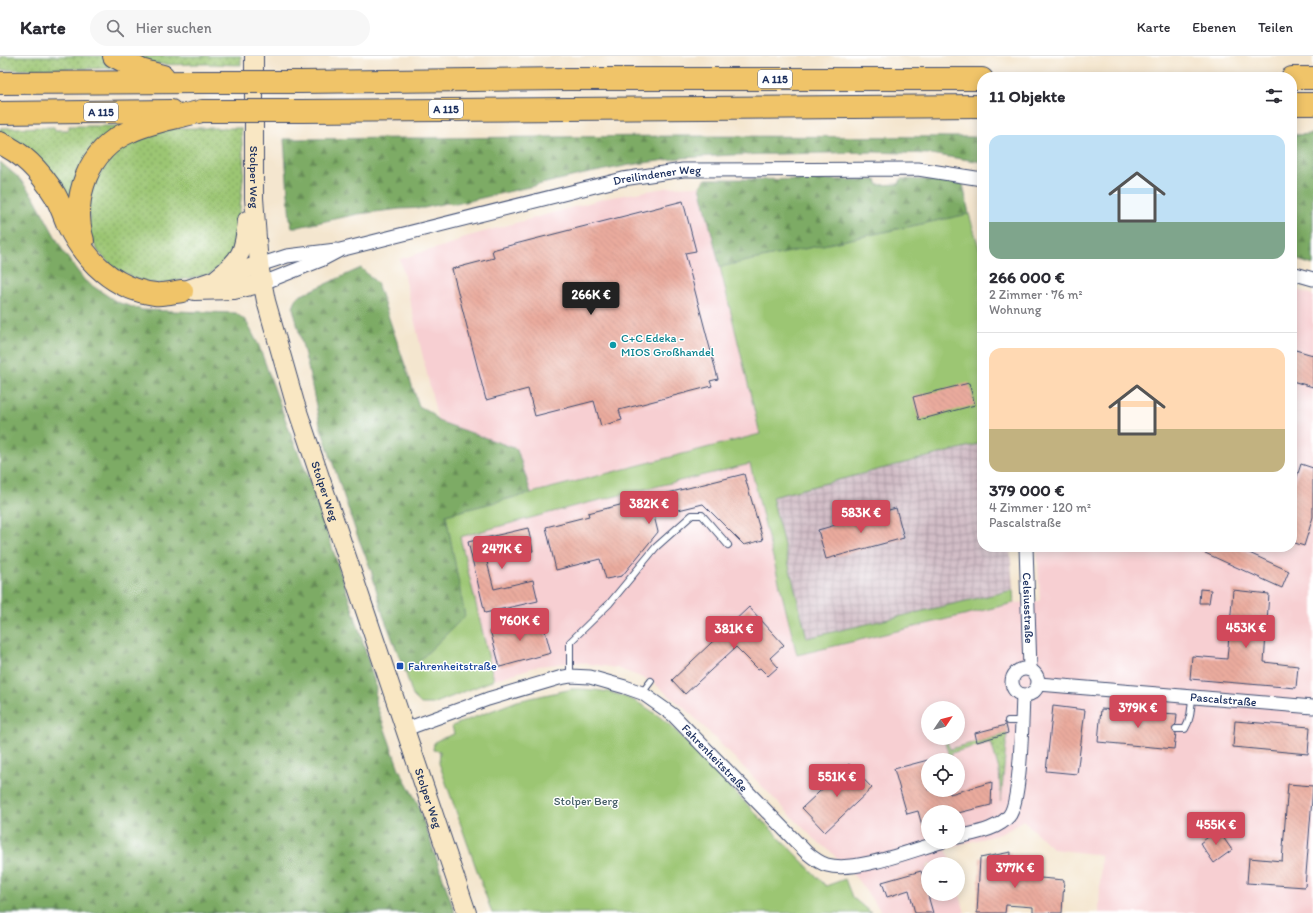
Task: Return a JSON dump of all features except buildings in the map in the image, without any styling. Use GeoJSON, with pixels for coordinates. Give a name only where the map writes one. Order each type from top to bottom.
{"type":"FeatureCollection","features":[{"type":"Feature","properties":{"kind":"highway"},"geometry":{"type":"LineString","coordinates":[[114,56],[141,70],[194,82]]}},
{"type":"Feature","properties":{"kind":"highway"},"geometry":{"type":"LineString","coordinates":[[1297,78],[1313,78]]}},
{"type":"Feature","properties":{"kind":"highway","name":"A 115"},"geometry":{"type":"LineString","coordinates":[[0,83],[568,79],[977,79]]}},
{"type":"Feature","properties":{"kind":"highway"},"geometry":{"type":"LineString","coordinates":[[1297,104],[1313,104]]}},
{"type":"Feature","properties":{"kind":"highway","name":"A 115"},"geometry":{"type":"LineString","coordinates":[[0,113],[977,106]]}},
{"type":"Feature","properties":{"kind":"highway"},"geometry":{"type":"LineString","coordinates":[[88,258],[79,226],[80,196],[84,181],[95,159],[107,147],[131,131],[202,111]]}},
{"type":"Feature","properties":{"kind":"highway"},"geometry":{"type":"LineString","coordinates":[[0,143],[33,166],[55,195],[69,226],[88,258],[104,273],[121,284],[138,291],[157,294],[182,291]]}},
{"type":"Feature","properties":{"kind":"street","name":"Stolper Weg"},"geometry":{"type":"LineString","coordinates":[[254,56],[254,198],[259,265],[266,301],[295,403],[467,913]]}},
{"type":"Feature","properties":{"kind":"street","name":"Dreilindener Weg"},"geometry":{"type":"LineString","coordinates":[[259,265],[287,256],[319,251],[340,250],[616,181],[683,170],[918,170],[977,178]]}},
{"type":"Feature","properties":{"kind":"street"},"geometry":{"type":"LineString","coordinates":[[217,278],[240,256],[245,244],[248,210],[254,198]]}},
{"type":"Feature","properties":{"kind":"street","name":"Dreilindener Weg"},"geometry":{"type":"LineString","coordinates":[[263,283],[321,260],[340,250]]}},
{"type":"Feature","properties":{"kind":"street"},"geometry":{"type":"LineString","coordinates":[[182,291],[259,265]]}},
{"type":"Feature","properties":{"kind":"street"},"geometry":{"type":"LineString","coordinates":[[1297,274],[1313,279]]}},
{"type":"Feature","properties":{"kind":"street"},"geometry":{"type":"LineString","coordinates":[[182,291],[234,290],[263,283]]}},
{"type":"Feature","properties":{"kind":"street","name":"Celsiusstraße"},"geometry":{"type":"LineString","coordinates":[[1026,552],[1030,669]]}},
{"type":"Feature","properties":{"kind":"street"},"geometry":{"type":"LineString","coordinates":[[1021,669],[1030,669],[1037,675],[1039,684],[1032,694],[1023,695],[1019,694],[1013,687],[1012,678],[1017,671],[1021,669]]}},
{"type":"Feature","properties":{"kind":"street","name":"Fahrenheitstraße"},"geometry":{"type":"LineString","coordinates":[[406,729],[488,699],[532,685],[570,676],[590,677],[608,681],[642,693],[679,721],[806,852],[826,865],[851,866],[921,848]]}},
{"type":"Feature","properties":{"kind":"street","name":"Pascalstraße"},"geometry":{"type":"LineString","coordinates":[[1039,684],[1313,706]]}},
{"type":"Feature","properties":{"kind":"street"},"geometry":{"type":"LineString","coordinates":[[965,835],[994,826],[1008,818],[1013,810],[1016,791],[1015,720],[1023,695]]}},
{"type":"Feature","properties":{"kind":"lane"},"geometry":{"type":"LineString","coordinates":[[570,676],[570,642],[610,604],[656,547],[692,515],[702,515],[728,545]]}},
{"type":"Feature","properties":{"kind":"lane"},"geometry":{"type":"LineString","coordinates":[[642,693],[651,681]]}},
{"type":"Feature","properties":{"kind":"lane"},"geometry":{"type":"LineString","coordinates":[[1176,729],[1185,729],[1188,725],[1192,697]]}},
{"type":"Feature","properties":{"kind":"shaded area"},"geometry":{"type":"Polygon","coordinates":[[[700,186],[760,434],[531,493],[517,449],[438,421],[400,259],[454,243],[462,238],[606,198],[671,187],[700,186]]]}},
{"type":"Feature","properties":{"kind":"shaded area"},"geometry":{"type":"Polygon","coordinates":[[[1297,290],[1313,295],[1313,913],[1099,913],[1101,855],[1053,849],[1023,820],[1000,834],[965,843],[965,805],[921,805],[921,849],[946,849],[949,857],[921,857],[921,901],[962,901],[965,913],[882,913],[857,879],[830,851],[816,841],[688,711],[651,681],[617,668],[576,662],[538,666],[494,680],[460,537],[575,506],[750,464],[797,655],[1014,603],[1040,601],[1037,552],[1297,552],[1297,290]]]}},
{"type":"Feature","properties":{"kind":"shaded area"},"geometry":{"type":"Polygon","coordinates":[[[977,444],[977,552],[1010,552],[1013,590],[807,638],[772,497],[977,444]]]}},
{"type":"Feature","properties":{"kind":"green space"},"geometry":{"type":"Polygon","coordinates":[[[4,56],[108,56],[131,68],[0,70],[0,58],[4,56]]]}},
{"type":"Feature","properties":{"kind":"green space"},"geometry":{"type":"Polygon","coordinates":[[[130,56],[241,56],[241,65],[157,64],[139,60],[130,56]]]}},
{"type":"Feature","properties":{"kind":"green space"},"geometry":{"type":"Polygon","coordinates":[[[69,126],[127,126],[75,210],[0,136],[0,128],[54,127],[55,130],[69,130],[69,126]]]}},
{"type":"Feature","properties":{"kind":"green space"},"geometry":{"type":"Polygon","coordinates":[[[181,128],[241,128],[244,170],[237,237],[231,255],[211,274],[161,284],[143,282],[114,268],[99,253],[89,234],[89,192],[112,152],[156,130],[181,128]]]}},
{"type":"Feature","properties":{"kind":"green space"},"geometry":{"type":"Polygon","coordinates":[[[1313,134],[1313,265],[1297,260],[1297,135],[1313,134]]]}},
{"type":"Feature","properties":{"kind":"green space"},"geometry":{"type":"Polygon","coordinates":[[[681,136],[977,137],[977,161],[930,154],[874,152],[732,155],[680,158],[630,165],[580,175],[456,204],[446,203],[424,208],[358,214],[292,227],[290,221],[284,139],[681,136]]]}},
{"type":"Feature","properties":{"kind":"green space"},"geometry":{"type":"Polygon","coordinates":[[[0,162],[19,178],[35,199],[64,253],[85,281],[117,302],[142,310],[236,313],[246,321],[259,346],[291,435],[312,486],[357,623],[376,687],[375,701],[399,769],[417,802],[455,913],[0,913],[0,162]]]}},
{"type":"Feature","properties":{"kind":"green space"},"geometry":{"type":"Polygon","coordinates":[[[706,179],[876,180],[878,185],[899,184],[901,179],[936,180],[963,184],[969,214],[720,267],[700,186],[706,179]]]}},
{"type":"Feature","properties":{"kind":"green space"},"geometry":{"type":"Polygon","coordinates":[[[969,214],[977,240],[977,444],[772,497],[807,638],[1013,590],[1014,603],[797,655],[750,464],[575,506],[460,537],[494,680],[433,704],[421,704],[413,696],[406,674],[465,616],[446,515],[760,434],[720,267],[969,214]]]}},
{"type":"Feature","properties":{"kind":"green space"},"geometry":{"type":"Polygon","coordinates":[[[361,268],[377,283],[419,406],[432,413],[438,421],[517,449],[531,493],[446,515],[465,616],[406,674],[383,615],[371,570],[356,532],[320,425],[308,367],[293,308],[297,297],[361,268]]]}},
{"type":"Feature","properties":{"kind":"green space","name":"Stolper Berg"},"geometry":{"type":"Polygon","coordinates":[[[572,689],[588,689],[615,694],[638,703],[661,718],[673,728],[826,886],[845,879],[852,897],[871,913],[492,913],[439,763],[440,751],[433,750],[434,743],[454,734],[452,726],[517,701],[572,689]]]}},
{"type":"Feature","properties":{"kind":"green space"},"geometry":{"type":"Polygon","coordinates":[[[1007,725],[1007,734],[1001,801],[999,770],[991,742],[951,753],[948,753],[946,745],[948,745],[950,749],[1002,735],[1004,726],[1007,725]]]}},
{"type":"Feature","properties":{"kind":"place","name":"C+C Edeka - MIOS Großhandel"},"geometry":{"type":"Point","coordinates":[613,345]}},
{"type":"Feature","properties":{"kind":"place","name":"Fahrenheitstraße"},"geometry":{"type":"Point","coordinates":[400,666]}}]}
